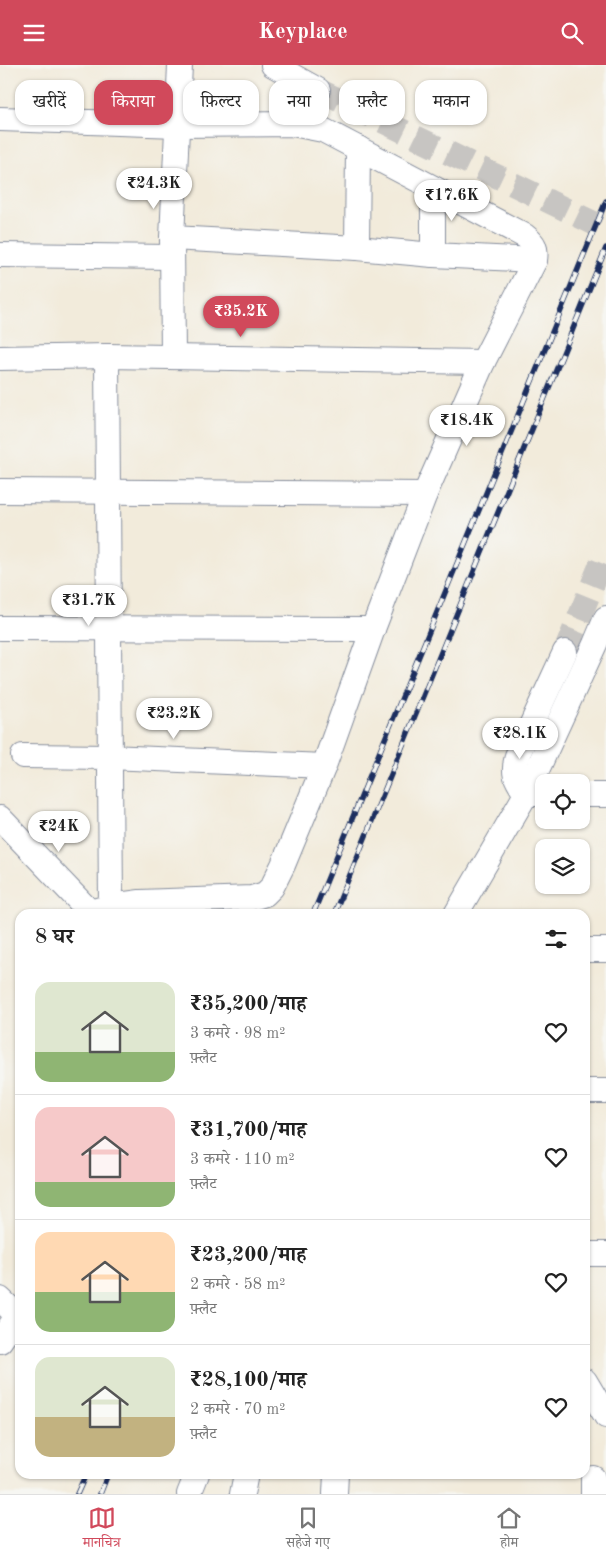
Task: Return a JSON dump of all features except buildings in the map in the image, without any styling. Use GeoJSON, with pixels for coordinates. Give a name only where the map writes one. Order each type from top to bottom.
{"type":"FeatureCollection","features":[{"type":"Feature","properties":{"kind":"street"},"geometry":{"type":"LineString","coordinates":[[173,357],[172,247],[180,65]]}},
{"type":"Feature","properties":{"kind":"street"},"geometry":{"type":"LineString","coordinates":[[273,65],[299,80]]}},
{"type":"Feature","properties":{"kind":"street"},"geometry":{"type":"LineString","coordinates":[[0,119],[178,125],[292,124],[323,130],[525,236],[534,243],[537,252],[535,260],[483,362],[425,494],[373,629],[324,766],[272,887],[265,894],[252,898],[140,902],[107,909]]}},
{"type":"Feature","properties":{"kind":"street"},"geometry":{"type":"LineString","coordinates":[[357,248],[358,148]]}},
{"type":"Feature","properties":{"kind":"street"},"geometry":{"type":"LineString","coordinates":[[433,188],[433,255]]}},
{"type":"Feature","properties":{"kind":"street"},"geometry":{"type":"LineString","coordinates":[[0,255],[172,247],[357,248],[433,255],[535,260]]}},
{"type":"Feature","properties":{"kind":"street"},"geometry":{"type":"LineString","coordinates":[[0,358],[107,356],[483,362]]}},
{"type":"Feature","properties":{"kind":"street"},"geometry":{"type":"LineString","coordinates":[[98,909],[109,757],[107,356]]}},
{"type":"Feature","properties":{"kind":"street"},"geometry":{"type":"LineString","coordinates":[[0,491],[425,494]]}},
{"type":"Feature","properties":{"kind":"street"},"geometry":{"type":"LineString","coordinates":[[544,774],[601,644],[606,618]]}},
{"type":"Feature","properties":{"kind":"street"},"geometry":{"type":"LineString","coordinates":[[0,628],[373,629]]}},
{"type":"Feature","properties":{"kind":"street"},"geometry":{"type":"LineString","coordinates":[[459,909],[535,794],[516,777],[514,767],[517,756],[565,652]]}},
{"type":"Feature","properties":{"kind":"street"},"geometry":{"type":"LineString","coordinates":[[24,756],[109,757],[324,766]]}},
{"type":"Feature","properties":{"kind":"street"},"geometry":{"type":"LineString","coordinates":[[590,795],[606,795]]}},
{"type":"Feature","properties":{"kind":"street"},"geometry":{"type":"LineString","coordinates":[[0,818],[96,909]]}},
{"type":"Feature","properties":{"kind":"street"},"geometry":{"type":"LineString","coordinates":[[590,950],[606,950]]}},
{"type":"Feature","properties":{"kind":"street"},"geometry":{"type":"LineString","coordinates":[[590,1091],[606,1091]]}},
{"type":"Feature","properties":{"kind":"street"},"geometry":{"type":"LineString","coordinates":[[590,1254],[606,1254]]}},
{"type":"Feature","properties":{"kind":"street"},"geometry":{"type":"LineString","coordinates":[[0,1299],[15,1311]]}},
{"type":"Feature","properties":{"kind":"street"},"geometry":{"type":"LineString","coordinates":[[0,1341],[15,1320]]}},
{"type":"Feature","properties":{"kind":"street"},"geometry":{"type":"LineString","coordinates":[[590,1389],[606,1416]]}},
{"type":"Feature","properties":{"kind":"street"},"geometry":{"type":"LineString","coordinates":[[189,1494],[195,1479]]}},
{"type":"Feature","properties":{"kind":"street"},"geometry":{"type":"LineString","coordinates":[[242,1494],[245,1479]]}},
{"type":"Feature","properties":{"kind":"street"},"geometry":{"type":"LineString","coordinates":[[335,1494],[336,1479]]}},
{"type":"Feature","properties":{"kind":"tunnel"},"geometry":{"type":"LineString","coordinates":[[329,95],[606,229]]}},
{"type":"Feature","properties":{"kind":"tunnel"},"geometry":{"type":"LineString","coordinates":[[565,652],[606,552]]}},
{"type":"Feature","properties":{"kind":"railway"},"geometry":{"type":"LineString","coordinates":[[315,909],[606,201]]}},
{"type":"Feature","properties":{"kind":"railway"},"geometry":{"type":"LineString","coordinates":[[336,909],[606,248]]}},
{"type":"Feature","properties":{"kind":"railway"},"geometry":{"type":"LineString","coordinates":[[77,1494],[84,1479]]}},
{"type":"Feature","properties":{"kind":"railway"},"geometry":{"type":"LineString","coordinates":[[100,1494],[106,1479]]}}]}
